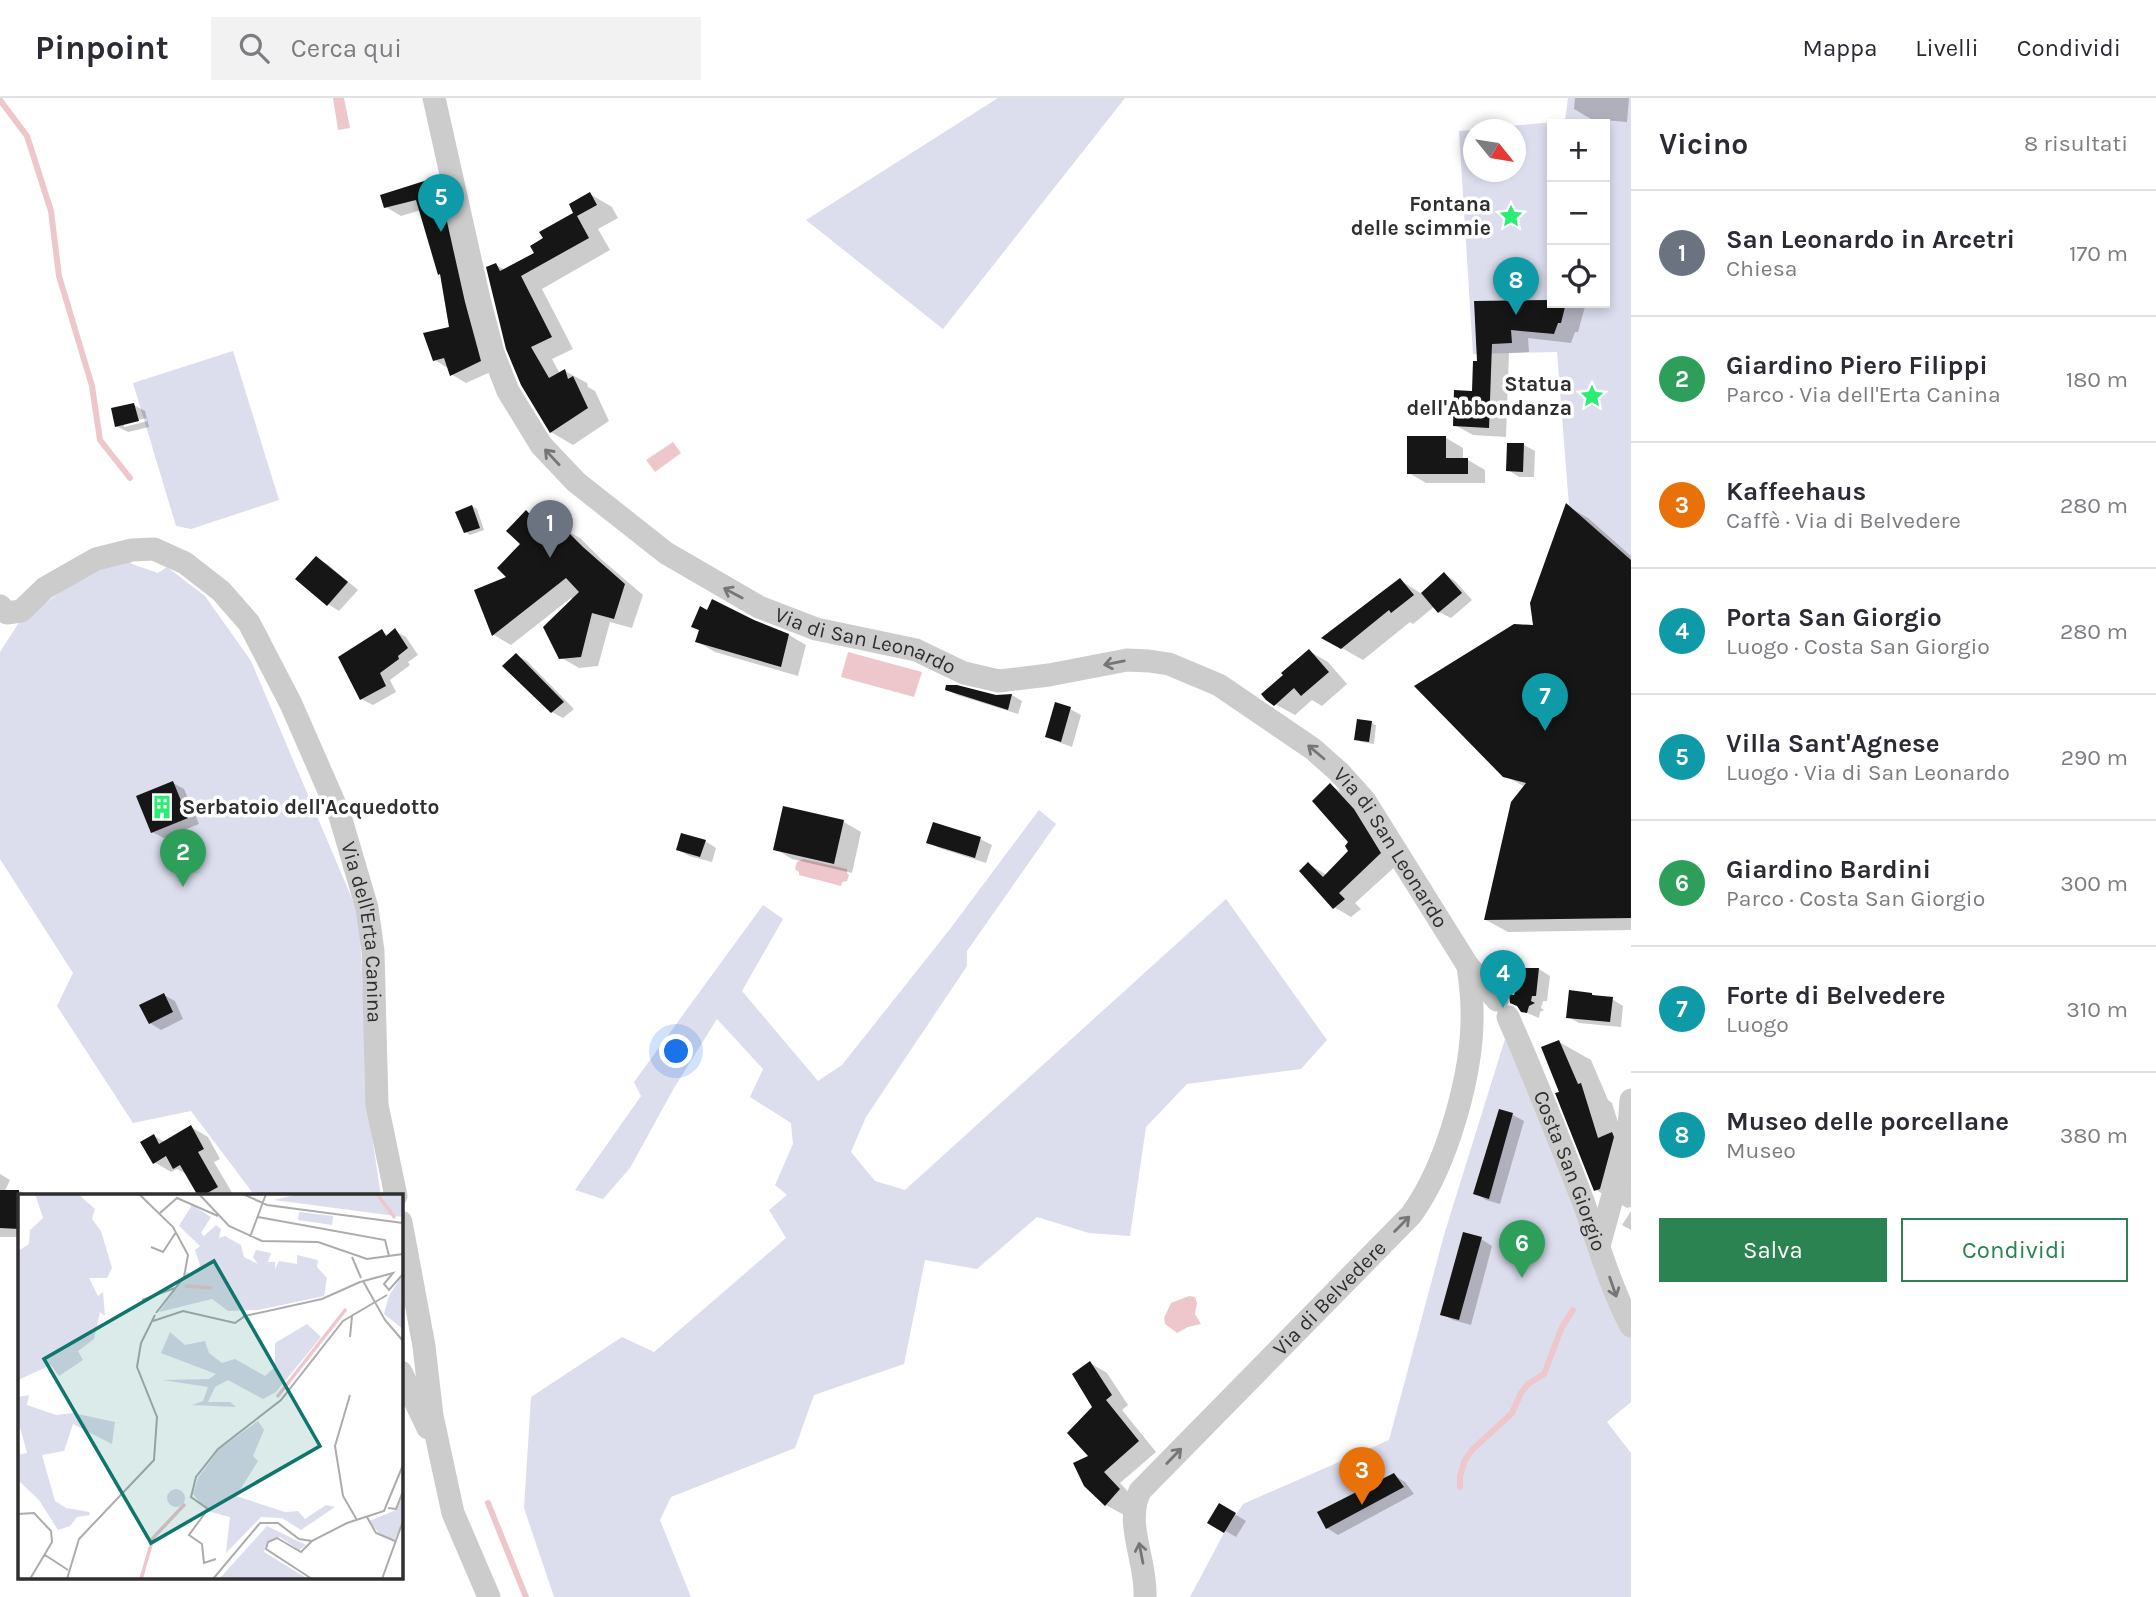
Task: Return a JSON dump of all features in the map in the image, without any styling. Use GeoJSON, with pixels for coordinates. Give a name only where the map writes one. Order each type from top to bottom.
{"type":"FeatureCollection","features":[{"type":"Feature","properties":{"kind":"street","name":"Via di San Leonardo"},"geometry":{"type":"LineString","coordinates":[[434,98],[493,353],[508,391],[541,445],[576,482],[677,560],[759,607],[816,629],[916,650],[964,673],[999,681],[1049,675],[1127,660],[1169,664],[1219,685],[1313,749],[1339,772],[1365,801],[1468,966]]}},
{"type":"Feature","properties":{"kind":"street","name":"Via dell'Erta Canina"},"geometry":{"type":"LineString","coordinates":[[0,606],[7,613],[21,611],[45,588],[96,559],[132,550],[154,549],[185,563],[221,592],[249,623],[291,704],[340,816],[367,908],[372,940],[377,1105],[396,1194]]}},
{"type":"Feature","properties":{"kind":"street","name":"Costa San Giorgio"},"geometry":{"type":"LineString","coordinates":[[1468,966],[1503,1009],[1539,1087],[1617,1299],[1631,1325]]}},
{"type":"Feature","properties":{"kind":"street","name":"Via di Belvedere"},"geometry":{"type":"LineString","coordinates":[[1145,1597],[1141,1554],[1133,1520],[1140,1491],[1420,1203],[1442,1157],[1464,1083],[1473,1011],[1468,966]]}},
{"type":"Feature","properties":{"kind":"street"},"geometry":{"type":"LineString","coordinates":[[1599,1246],[1628,1140],[1631,1100]]}},
{"type":"Feature","properties":{"kind":"street"},"geometry":{"type":"LineString","coordinates":[[402,1227],[424,1346],[432,1416],[453,1513],[489,1597]]}},
{"type":"Feature","properties":{"kind":"street"},"geometry":{"type":"LineString","coordinates":[[402,1374],[440,1453]]}},
{"type":"Feature","properties":{"kind":"shaded area"},"geometry":{"type":"Polygon","coordinates":[[[333,98],[344,98],[350,128],[338,130],[333,98]]]}},
{"type":"Feature","properties":{"kind":"shaded area"},"geometry":{"type":"Polygon","coordinates":[[[998,98],[1125,98],[943,329],[806,220],[998,98]]]}},
{"type":"Feature","properties":{"kind":"shaded area"},"geometry":{"type":"Polygon","coordinates":[[[1568,98],[1631,98],[1631,560],[1569,506],[1557,352],[1473,354],[1459,131],[1463,131],[1463,182],[1526,182],[1526,125],[1547,123],[1547,308],[1610,308],[1610,119],[1565,119],[1568,98]]]}},
{"type":"Feature","properties":{"kind":"shaded area"},"geometry":{"type":"Polygon","coordinates":[[[233,351],[279,500],[191,529],[176,526],[133,383],[233,351]]]}},
{"type":"Feature","properties":{"kind":"shaded area"},"geometry":{"type":"Polygon","coordinates":[[[673,442],[681,453],[655,472],[646,460],[673,442]]]}},
{"type":"Feature","properties":{"kind":"shaded area"},"geometry":{"type":"Polygon","coordinates":[[[128,559],[132,564],[158,573],[167,567],[205,596],[251,661],[359,915],[369,1116],[381,1194],[253,1194],[191,1111],[133,1123],[57,1006],[73,973],[0,859],[0,652],[18,624],[91,569],[128,559]]]}},
{"type":"Feature","properties":{"kind":"shaded area"},"geometry":{"type":"Polygon","coordinates":[[[848,652],[922,672],[914,697],[841,677],[848,652]]]}},
{"type":"Feature","properties":{"kind":"shaded area"},"geometry":{"type":"Polygon","coordinates":[[[1039,810],[1056,824],[967,951],[967,966],[866,1117],[851,1152],[875,1181],[905,1190],[1226,899],[1327,1040],[1301,1069],[1187,1084],[1146,1127],[1130,1236],[1089,1233],[1037,1217],[977,1269],[925,1260],[904,1364],[814,1395],[795,1448],[671,1497],[660,1520],[691,1597],[554,1597],[524,1508],[531,1397],[622,1337],[654,1352],[786,1238],[769,1210],[787,1195],[775,1185],[793,1144],[791,1123],[750,1097],[763,1069],[717,1019],[674,1088],[630,1168],[603,1199],[575,1190],[641,1096],[634,1082],[763,905],[783,919],[742,991],[818,1081],[842,1065],[950,929],[1039,810]]]}},
{"type":"Feature","properties":{"kind":"shaded area"},"geometry":{"type":"Polygon","coordinates":[[[803,859],[847,869],[847,881],[842,882],[841,886],[799,875],[795,869],[797,862],[803,859]]]}},
{"type":"Feature","properties":{"kind":"shaded area"},"geometry":{"type":"Polygon","coordinates":[[[1505,1039],[1631,1322],[1631,1402],[1607,1422],[1631,1453],[1631,1597],[1190,1597],[1224,1533],[1243,1504],[1389,1440],[1444,1235],[1505,1039]]]}},
{"type":"Feature","properties":{"kind":"shaded area"},"geometry":{"type":"Polygon","coordinates":[[[1189,1296],[1195,1297],[1195,1314],[1201,1324],[1177,1333],[1165,1324],[1164,1318],[1171,1303],[1189,1296]]]}},
{"type":"Feature","properties":{"kind":"building"},"geometry":{"type":"Polygon","coordinates":[[[437,177],[481,361],[450,376],[444,358],[433,361],[423,333],[449,327],[440,274],[438,275],[416,200],[384,208],[380,195],[437,177]]]}},
{"type":"Feature","properties":{"kind":"building"},"geometry":{"type":"Polygon","coordinates":[[[590,192],[597,205],[577,216],[589,238],[521,276],[552,337],[531,347],[549,378],[565,369],[568,379],[573,376],[588,408],[550,433],[521,385],[506,349],[486,267],[496,263],[500,271],[534,253],[530,246],[543,238],[539,232],[573,213],[569,204],[590,192]]]}},
{"type":"Feature","properties":{"kind":"building"},"geometry":{"type":"Polygon","coordinates":[[[1547,300],[1547,308],[1565,308],[1561,323],[1558,323],[1554,334],[1511,330],[1512,343],[1492,344],[1489,428],[1453,426],[1454,390],[1472,391],[1473,361],[1477,361],[1474,301],[1547,300]]]}},
{"type":"Feature","properties":{"kind":"building"},"geometry":{"type":"Polygon","coordinates":[[[134,403],[139,421],[115,427],[111,408],[134,403]]]}},
{"type":"Feature","properties":{"kind":"building"},"geometry":{"type":"Polygon","coordinates":[[[1407,436],[1446,436],[1446,458],[1468,458],[1468,474],[1407,474],[1407,436]]]}},
{"type":"Feature","properties":{"kind":"building"},"geometry":{"type":"Polygon","coordinates":[[[1507,443],[1524,443],[1523,472],[1506,471],[1507,443]]]}},
{"type":"Feature","properties":{"kind":"building"},"geometry":{"type":"Polygon","coordinates":[[[1566,503],[1631,560],[1631,918],[1484,920],[1511,802],[1526,783],[1503,777],[1414,686],[1514,624],[1533,625],[1530,603],[1566,503]]]}},
{"type":"Feature","properties":{"kind":"building"},"geometry":{"type":"Polygon","coordinates":[[[472,505],[480,528],[464,533],[455,512],[472,505]]]}},
{"type":"Feature","properties":{"kind":"building"},"geometry":{"type":"Polygon","coordinates":[[[526,510],[551,537],[562,526],[625,584],[614,619],[592,613],[581,657],[559,659],[543,627],[579,592],[566,578],[492,636],[474,590],[506,577],[497,568],[520,544],[506,531],[526,510]]]}},
{"type":"Feature","properties":{"kind":"building"},"geometry":{"type":"Polygon","coordinates":[[[316,556],[348,582],[327,606],[295,579],[316,556]]]}},
{"type":"Feature","properties":{"kind":"building"},"geometry":{"type":"Polygon","coordinates":[[[1444,572],[1462,593],[1438,613],[1421,593],[1444,572]]]}},
{"type":"Feature","properties":{"kind":"building"},"geometry":{"type":"Polygon","coordinates":[[[1400,578],[1414,595],[1391,613],[1389,610],[1341,649],[1321,638],[1400,578]]]}},
{"type":"Feature","properties":{"kind":"building"},"geometry":{"type":"Polygon","coordinates":[[[712,599],[789,634],[781,667],[695,642],[699,630],[691,627],[700,606],[707,610],[712,599]]]}},
{"type":"Feature","properties":{"kind":"building"},"geometry":{"type":"Polygon","coordinates":[[[395,628],[408,648],[398,656],[399,659],[380,673],[386,686],[360,700],[338,657],[382,629],[386,636],[395,628]]]}},
{"type":"Feature","properties":{"kind":"building"},"geometry":{"type":"Polygon","coordinates":[[[1309,649],[1329,672],[1301,696],[1294,688],[1274,706],[1261,694],[1309,649]]]}},
{"type":"Feature","properties":{"kind":"building"},"geometry":{"type":"Polygon","coordinates":[[[516,653],[564,702],[551,713],[502,666],[516,653]]]}},
{"type":"Feature","properties":{"kind":"building"},"geometry":{"type":"Polygon","coordinates":[[[946,685],[957,685],[996,695],[1012,694],[1008,710],[945,690],[946,685]]]}},
{"type":"Feature","properties":{"kind":"building"},"geometry":{"type":"Polygon","coordinates":[[[1055,702],[1071,707],[1061,742],[1045,737],[1055,702]]]}},
{"type":"Feature","properties":{"kind":"building"},"geometry":{"type":"Polygon","coordinates":[[[1357,719],[1372,721],[1369,742],[1354,740],[1357,719]]]}},
{"type":"Feature","properties":{"kind":"building","name":"Serbatoio dell'Acquedotto"},"geometry":{"type":"Polygon","coordinates":[[[173,781],[188,818],[151,833],[136,796],[173,781]]]}},
{"type":"Feature","properties":{"kind":"building"},"geometry":{"type":"Polygon","coordinates":[[[1330,783],[1354,809],[1381,853],[1339,893],[1345,899],[1333,909],[1299,871],[1308,862],[1323,877],[1348,851],[1345,846],[1348,842],[1312,801],[1330,783]]]}},
{"type":"Feature","properties":{"kind":"building"},"geometry":{"type":"Polygon","coordinates":[[[783,806],[844,820],[834,864],[773,850],[783,806]]]}},
{"type":"Feature","properties":{"kind":"building"},"geometry":{"type":"Polygon","coordinates":[[[933,822],[981,837],[975,858],[926,843],[933,822]]]}},
{"type":"Feature","properties":{"kind":"building"},"geometry":{"type":"Polygon","coordinates":[[[681,833],[706,840],[700,857],[676,850],[681,833]]]}},
{"type":"Feature","properties":{"kind":"building"},"geometry":{"type":"Polygon","coordinates":[[[1523,968],[1539,968],[1536,996],[1532,996],[1531,1001],[1535,1003],[1529,1006],[1527,1013],[1521,1012],[1517,1006],[1510,1003],[1509,994],[1514,995],[1523,968]]]}},
{"type":"Feature","properties":{"kind":"building"},"geometry":{"type":"Polygon","coordinates":[[[1569,990],[1613,997],[1610,1022],[1566,1018],[1569,990]]]}},
{"type":"Feature","properties":{"kind":"building"},"geometry":{"type":"Polygon","coordinates":[[[164,993],[173,1012],[149,1024],[139,1005],[164,993]]]}},
{"type":"Feature","properties":{"kind":"building"},"geometry":{"type":"Polygon","coordinates":[[[1559,1040],[1578,1084],[1581,1083],[1598,1138],[1612,1132],[1614,1137],[1600,1189],[1594,1191],[1555,1093],[1559,1092],[1541,1047],[1559,1040]]]}},
{"type":"Feature","properties":{"kind":"building"},"geometry":{"type":"Polygon","coordinates":[[[1499,1109],[1513,1113],[1489,1199],[1473,1194],[1499,1109]]]}},
{"type":"Feature","properties":{"kind":"building"},"geometry":{"type":"Polygon","coordinates":[[[191,1125],[204,1149],[198,1152],[218,1187],[206,1194],[197,1194],[180,1165],[173,1169],[166,1156],[153,1164],[140,1142],[154,1134],[159,1144],[191,1125]]]}},
{"type":"Feature","properties":{"kind":"building"},"geometry":{"type":"Polygon","coordinates":[[[0,1190],[19,1190],[18,1229],[0,1228],[0,1190]]]}},
{"type":"Feature","properties":{"kind":"building"},"geometry":{"type":"Polygon","coordinates":[[[1463,1232],[1482,1237],[1459,1320],[1440,1315],[1463,1232]]]}},
{"type":"Feature","properties":{"kind":"building"},"geometry":{"type":"Polygon","coordinates":[[[1090,1361],[1112,1395],[1106,1400],[1139,1441],[1104,1472],[1120,1489],[1105,1506],[1084,1486],[1073,1463],[1088,1456],[1067,1433],[1092,1407],[1072,1374],[1090,1361]]]}},
{"type":"Feature","properties":{"kind":"building"},"geometry":{"type":"Polygon","coordinates":[[[1394,1473],[1404,1487],[1326,1529],[1317,1512],[1394,1473]]]}},
{"type":"Feature","properties":{"kind":"building"},"geometry":{"type":"Polygon","coordinates":[[[1219,1503],[1236,1513],[1224,1533],[1207,1523],[1219,1503]]]}},
{"type":"Feature","properties":{"kind":"waterway"},"geometry":{"type":"LineString","coordinates":[[0,100],[27,136],[51,211],[59,276],[92,386],[100,440],[130,478]]}},
{"type":"Feature","properties":{"kind":"waterway"},"geometry":{"type":"LineString","coordinates":[[1460,1487],[1465,1460],[1472,1450],[1512,1413],[1528,1384],[1544,1374],[1562,1327],[1573,1310]]}},
{"type":"Feature","properties":{"kind":"waterway"},"geometry":{"type":"LineString","coordinates":[[488,1503],[526,1597]]}},
{"type":"Feature","properties":{"kind":"place","name":"Fontana delle scimmie"},"geometry":{"type":"Point","coordinates":[1511,216]}},
{"type":"Feature","properties":{"kind":"place","name":"Villa Sant'Agnese"},"geometry":{"type":"Point","coordinates":[441,232]}},
{"type":"Feature","properties":{"kind":"place","name":"Museo delle porcellane"},"geometry":{"type":"Point","coordinates":[1516,315]}},
{"type":"Feature","properties":{"kind":"place","name":"Statua dell'Abbondanza"},"geometry":{"type":"Point","coordinates":[1592,396]}},
{"type":"Feature","properties":{"kind":"place","name":"San Leonardo in Arcetri"},"geometry":{"type":"Point","coordinates":[550,558]}},
{"type":"Feature","properties":{"kind":"place","name":"Forte di Belvedere"},"geometry":{"type":"Point","coordinates":[1545,731]}},
{"type":"Feature","properties":{"kind":"place","name":"Serbatoio dell'Acquedotto"},"geometry":{"type":"Point","coordinates":[162,807]}},
{"type":"Feature","properties":{"kind":"place","name":"Giardino Piero Filippi"},"geometry":{"type":"Point","coordinates":[183,887]}},
{"type":"Feature","properties":{"kind":"place","name":"Porta San Giorgio"},"geometry":{"type":"Point","coordinates":[1503,1008]}},
{"type":"Feature","properties":{"kind":"place","name":"Giardino Bardini"},"geometry":{"type":"Point","coordinates":[1522,1278]}},
{"type":"Feature","properties":{"kind":"place","name":"Kaffeehaus"},"geometry":{"type":"Point","coordinates":[1362,1505]}}]}
